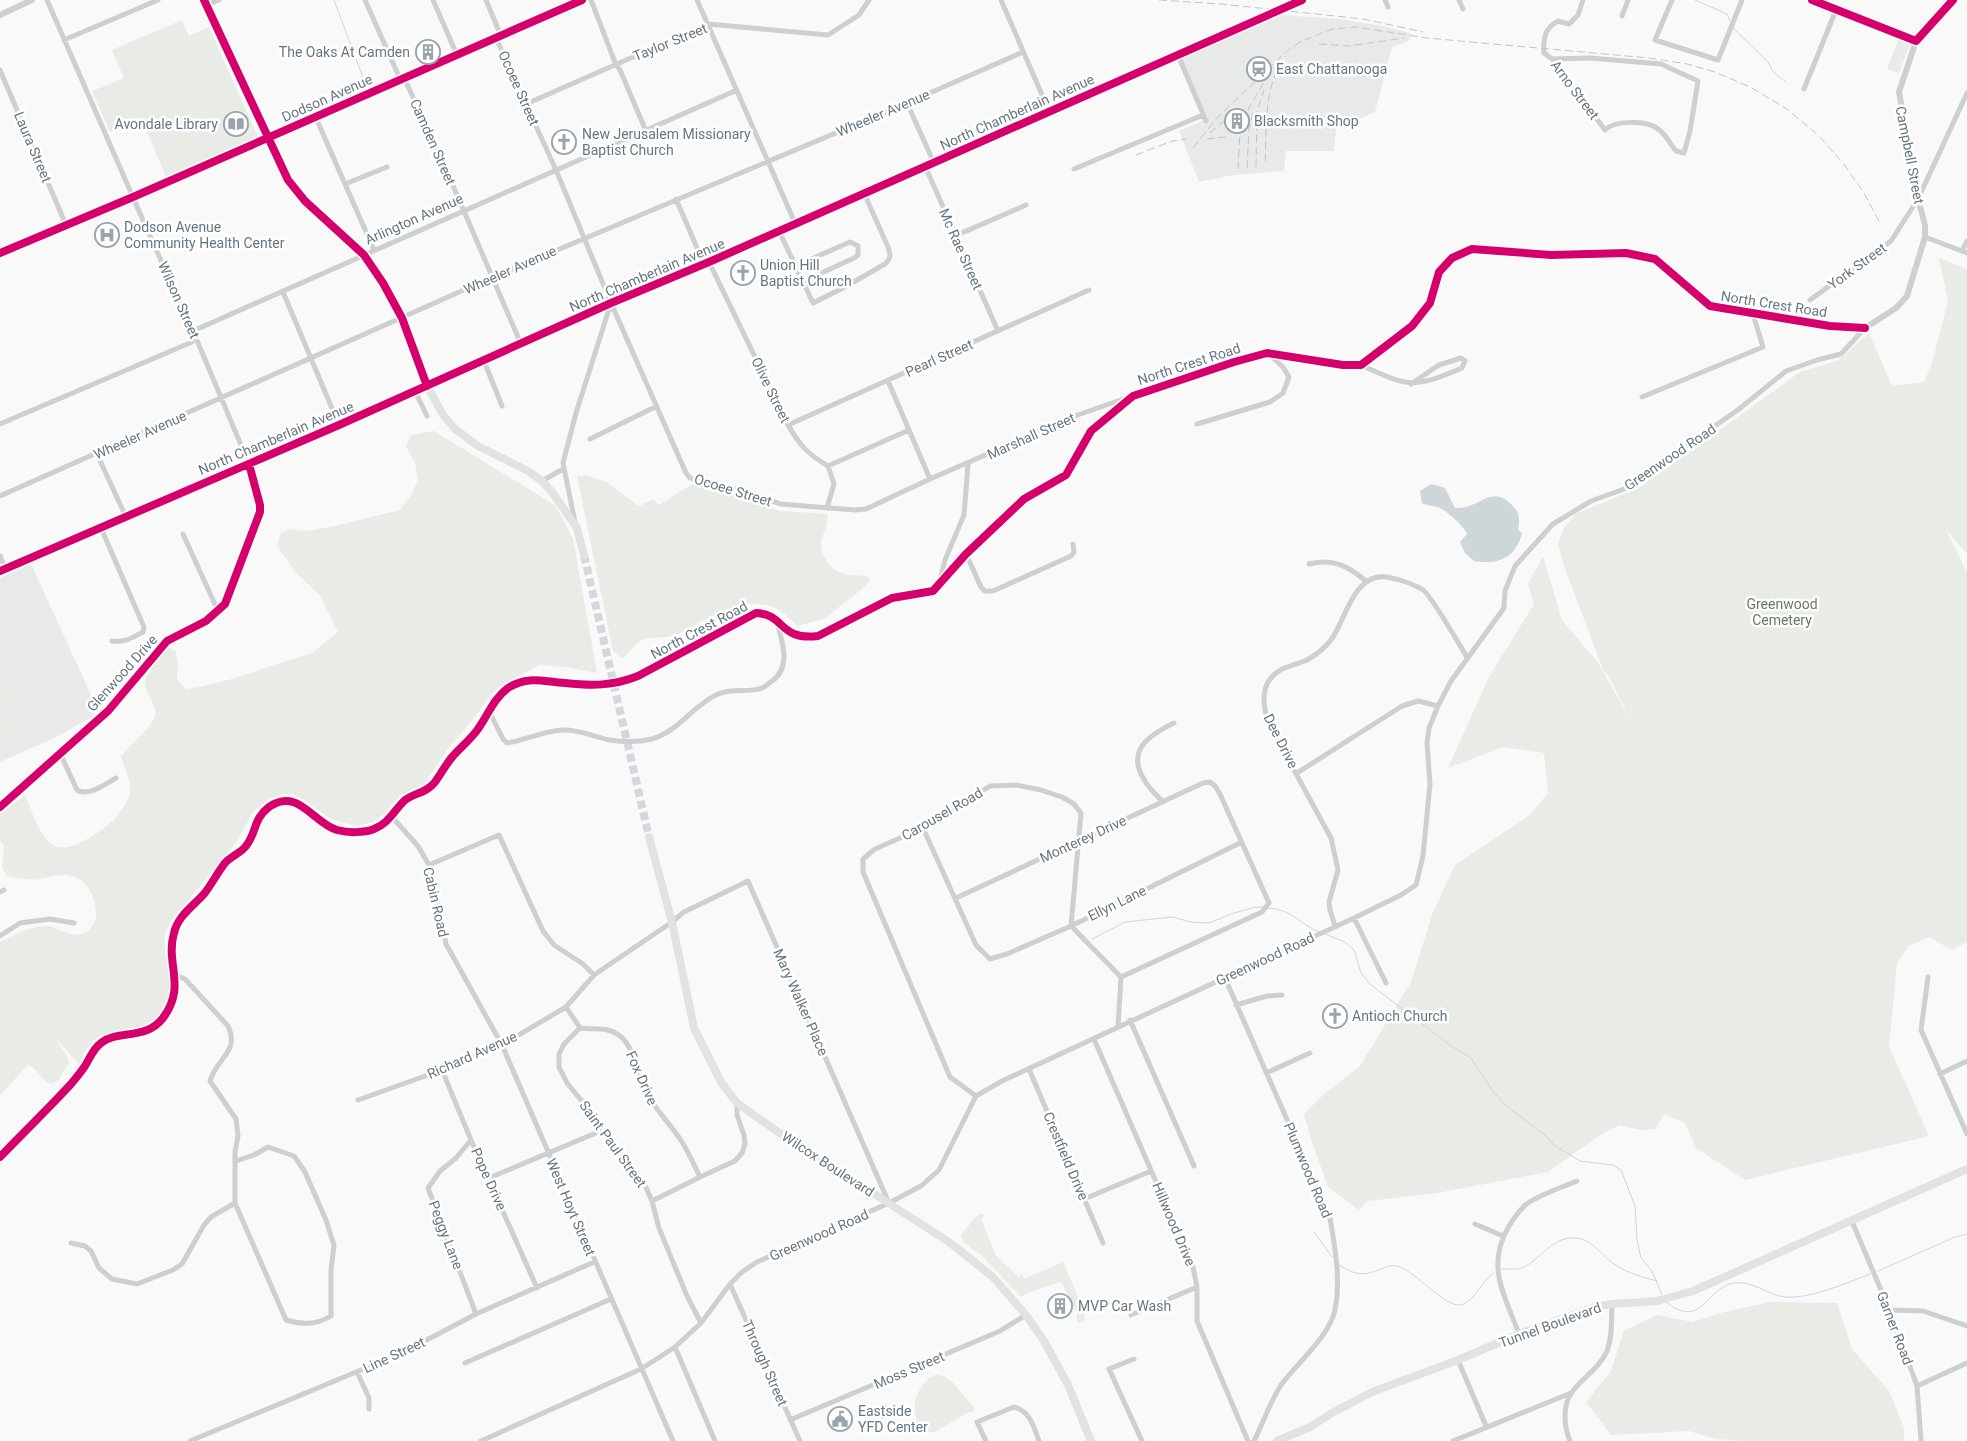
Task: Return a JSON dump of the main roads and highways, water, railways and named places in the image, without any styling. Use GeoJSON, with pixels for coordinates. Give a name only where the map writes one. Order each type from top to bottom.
{"type":"FeatureCollection","features":[{"type":"Feature","properties":{"kind":"main road","name":"Dodson Avenue"},"geometry":{"type":"LineString","coordinates":[[0,253],[316,118],[402,78],[582,0]]}},
{"type":"Feature","properties":{"kind":"main road","name":"Campbell Street"},"geometry":{"type":"LineString","coordinates":[[1812,0],[1916,41],[1953,0]]}},
{"type":"Feature","properties":{"kind":"main road"},"geometry":{"type":"LineString","coordinates":[[205,3],[288,180],[325,221],[364,255],[383,283],[402,318],[427,386],[443,415],[455,429],[478,446],[528,471],[542,482],[552,492],[577,528],[584,554]]}},
{"type":"Feature","properties":{"kind":"main road","name":"Wilcox Boulevard"},"geometry":{"type":"LineString","coordinates":[[649,838],[672,922],[694,1028],[721,1082],[736,1103],[949,1242],[983,1268],[1026,1315],[1044,1341],[1068,1385],[1091,1441]]}},
{"type":"Feature","properties":{"kind":"main road","name":"Tunnel Boulevard"},"geometry":{"type":"LineString","coordinates":[[1277,1441],[1310,1427],[1332,1412],[1372,1392],[1458,1360],[1519,1334],[1595,1307],[1657,1301],[1693,1291],[1851,1219],[1967,1169]]}},
{"type":"Feature","properties":{"kind":"waterway"},"geometry":{"type":"LineString","coordinates":[[334,0],[367,88]]}},
{"type":"Feature","properties":{"kind":"waterway"},"geometry":{"type":"LineString","coordinates":[[1695,0],[1727,14],[1730,21]]}},
{"type":"Feature","properties":{"kind":"waterway"},"geometry":{"type":"LineString","coordinates":[[1733,28],[1768,62],[1774,73],[1786,82]]}},
{"type":"Feature","properties":{"kind":"waterway"},"geometry":{"type":"LineString","coordinates":[[1092,939],[1125,922],[1172,917],[1191,922],[1209,923],[1234,913],[1256,907],[1264,907]]}},
{"type":"Feature","properties":{"kind":"waterway"},"geometry":{"type":"LineString","coordinates":[[1268,908],[1283,911],[1319,932]]}},
{"type":"Feature","properties":{"kind":"waterway"},"geometry":{"type":"LineString","coordinates":[[1325,934],[1345,942],[1354,950],[1361,973],[1371,985],[1450,1045],[1471,1058],[1492,1090],[1505,1105],[1546,1136],[1554,1145],[1580,1161],[1613,1165],[1621,1170],[1635,1206],[1637,1240],[1641,1258],[1652,1271],[1662,1295]]}},
{"type":"Feature","properties":{"kind":"waterway"},"geometry":{"type":"LineString","coordinates":[[1314,1232],[1332,1257]]}},
{"type":"Feature","properties":{"kind":"waterway"},"geometry":{"type":"LineString","coordinates":[[1878,1271],[1955,1237],[1967,1234]]}},
{"type":"Feature","properties":{"kind":"waterway"},"geometry":{"type":"LineString","coordinates":[[1502,1269],[1522,1268],[1530,1264],[1557,1242],[1563,1239],[1577,1238],[1590,1243],[1622,1269],[1657,1281]]}},
{"type":"Feature","properties":{"kind":"waterway"},"geometry":{"type":"LineString","coordinates":[[1339,1265],[1359,1274],[1374,1272],[1387,1267],[1400,1267],[1445,1300],[1458,1305],[1473,1297],[1494,1273]]}},
{"type":"Feature","properties":{"kind":"waterway"},"geometry":{"type":"LineString","coordinates":[[1666,1302],[1678,1310],[1688,1312],[1696,1310],[1725,1286],[1734,1283],[1754,1286],[1779,1296],[1806,1296],[1870,1274]]}},
{"type":"Feature","properties":{"kind":"tunnel"},"geometry":{"type":"LineString","coordinates":[[584,555],[649,837]]}},
{"type":"Feature","properties":{"kind":"railway"},"geometry":{"type":"LineString","coordinates":[[1159,0],[1221,4],[1363,19],[1423,32]]}},
{"type":"Feature","properties":{"kind":"railway"},"geometry":{"type":"LineString","coordinates":[[1193,148],[1216,119],[1286,52],[1300,42],[1332,29],[1356,27],[1427,38],[1649,58],[1687,64],[1715,72],[1750,87],[1787,109],[1819,136],[1843,163],[1864,193],[1881,225]]}},
{"type":"Feature","properties":{"kind":"railway"},"geometry":{"type":"LineString","coordinates":[[1319,44],[1349,46],[1404,38]]}},
{"type":"Feature","properties":{"kind":"railway"},"geometry":{"type":"LineString","coordinates":[[1265,161],[1266,120],[1270,93],[1273,80],[1286,56]]}},
{"type":"Feature","properties":{"kind":"railway"},"geometry":{"type":"LineString","coordinates":[[1238,169],[1240,130],[1250,106],[1270,72]]}},
{"type":"Feature","properties":{"kind":"railway"},"geometry":{"type":"LineString","coordinates":[[1256,167],[1257,112],[1264,90]]}},
{"type":"Feature","properties":{"kind":"railway"},"geometry":{"type":"LineString","coordinates":[[1247,168],[1249,129],[1253,112]]}},
{"type":"Feature","properties":{"kind":"railway"},"geometry":{"type":"LineString","coordinates":[[1210,133],[1232,114]]}},
{"type":"Feature","properties":{"kind":"railway"},"geometry":{"type":"LineString","coordinates":[[1207,139],[1226,137]]}},
{"type":"Feature","properties":{"kind":"railway"},"geometry":{"type":"LineString","coordinates":[[1136,155],[1172,141],[1186,139]]}},
{"type":"Feature","properties":{"kind":"place","name":"The Oaks At Camden"},"geometry":{"type":"Point","coordinates":[428,52]}},
{"type":"Feature","properties":{"kind":"place","name":"East Chattanooga"},"geometry":{"type":"Point","coordinates":[1259,69]}},
{"type":"Feature","properties":{"kind":"place","name":"Blacksmith Shop"},"geometry":{"type":"Point","coordinates":[1237,121]}},
{"type":"Feature","properties":{"kind":"place","name":"Avondale Library"},"geometry":{"type":"Point","coordinates":[236,124]}},
{"type":"Feature","properties":{"kind":"place","name":"New Jerusalem Missionary Baptist Church"},"geometry":{"type":"Point","coordinates":[564,142]}},
{"type":"Feature","properties":{"kind":"place","name":"Dodson Avenue Community Health Center"},"geometry":{"type":"Point","coordinates":[107,235]}},
{"type":"Feature","properties":{"kind":"place","name":"Union Hill Baptist Church"},"geometry":{"type":"Point","coordinates":[743,273]}},
{"type":"Feature","properties":{"kind":"place","name":"Antioch Church"},"geometry":{"type":"Point","coordinates":[1335,1016]}},
{"type":"Feature","properties":{"kind":"place","name":"MVP Car Wash"},"geometry":{"type":"Point","coordinates":[1060,1306]}},
{"type":"Feature","properties":{"kind":"place","name":"Eastside YFD Center"},"geometry":{"type":"Point","coordinates":[840,1419]}},
{"type":"Feature","properties":{"kind":"park label","name":"Greenwood Cemetery"},"geometry":{"type":"Point","coordinates":[1782,612]}}]}
